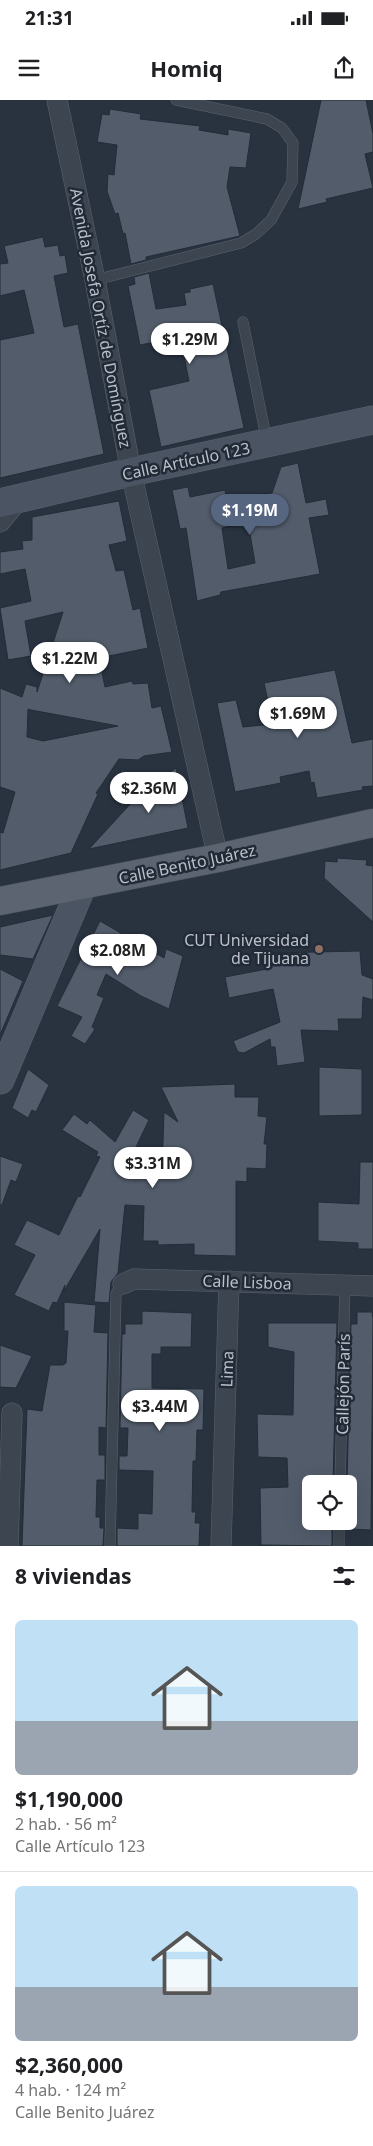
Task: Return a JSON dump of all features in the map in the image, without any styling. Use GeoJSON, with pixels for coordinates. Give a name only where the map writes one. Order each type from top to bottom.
{"type":"FeatureCollection","features":[{"type":"Feature","properties":{"kind":"main road","name":"Calle Benito Juárez"},"geometry":{"type":"LineString","coordinates":[[0,901],[218,858],[373,822]]}},
{"type":"Feature","properties":{"kind":"street","name":"Avenida Josefa Ortíz de Domínguez"},"geometry":{"type":"LineString","coordinates":[[57,100],[95,280],[131,472],[218,858]]}},
{"type":"Feature","properties":{"kind":"street","name":"Calle Artículo 123"},"geometry":{"type":"LineString","coordinates":[[9,502],[131,472],[373,420]]}},
{"type":"Feature","properties":{"kind":"street"},"geometry":{"type":"LineString","coordinates":[[0,522],[9,502]]}},
{"type":"Feature","properties":{"kind":"street"},"geometry":{"type":"LineString","coordinates":[[0,1080],[82,886]]}},
{"type":"Feature","properties":{"kind":"street","name":"Calle Lisboa"},"geometry":{"type":"LineString","coordinates":[[123,1284],[134,1278],[373,1286]]}},
{"type":"Feature","properties":{"kind":"street","name":"Lima"},"geometry":{"type":"LineString","coordinates":[[221,1546],[229,1281]]}},
{"type":"Feature","properties":{"kind":"street"},"geometry":{"type":"LineString","coordinates":[[8,1546],[12,1413]]}},
{"type":"Feature","properties":{"kind":"lane"},"geometry":{"type":"LineString","coordinates":[[95,280],[241,244],[256,234],[271,220],[292,182],[293,143],[282,128],[267,119],[176,100]]}},
{"type":"Feature","properties":{"kind":"lane"},"geometry":{"type":"LineString","coordinates":[[243,322],[267,443]]}},
{"type":"Feature","properties":{"kind":"lane"},"geometry":{"type":"LineString","coordinates":[[110,1546],[116,1294],[123,1284]]}},
{"type":"Feature","properties":{"kind":"lane","name":"Callejón París"},"geometry":{"type":"LineString","coordinates":[[340,1475],[345,1285]]}},
{"type":"Feature","properties":{"kind":"lane"},"geometry":{"type":"LineString","coordinates":[[339,1530],[339,1546]]}},
{"type":"Feature","properties":{"kind":"building"},"geometry":{"type":"Polygon","coordinates":[[[321,100],[366,100],[373,134],[373,152],[365,154],[373,188],[326,199],[327,202],[298,209],[321,100]]]}},
{"type":"Feature","properties":{"kind":"building"},"geometry":{"type":"Polygon","coordinates":[[[110,109],[141,114],[140,119],[200,126],[199,130],[228,135],[228,129],[251,133],[246,168],[230,167],[227,187],[240,236],[146,257],[146,260],[131,264],[125,233],[123,234],[118,213],[115,214],[107,191],[108,174],[114,175],[117,145],[97,142],[102,114],[109,115],[110,109]]]}},
{"type":"Feature","properties":{"kind":"building"},"geometry":{"type":"Polygon","coordinates":[[[43,237],[45,247],[58,245],[60,256],[65,255],[68,273],[54,276],[64,327],[78,324],[104,454],[0,478],[0,340],[34,333],[24,290],[0,296],[0,264],[8,263],[4,246],[43,237]]]}},
{"type":"Feature","properties":{"kind":"building"},"geometry":{"type":"Polygon","coordinates":[[[149,273],[156,309],[186,305],[184,293],[190,292],[190,289],[213,284],[244,428],[161,447],[149,390],[189,381],[180,337],[140,345],[128,286],[135,284],[134,277],[149,273]]]}},
{"type":"Feature","properties":{"kind":"building"},"geometry":{"type":"Polygon","coordinates":[[[298,463],[306,503],[326,499],[329,515],[309,518],[320,574],[221,592],[220,595],[197,601],[186,528],[180,529],[172,490],[188,487],[190,497],[225,490],[226,497],[272,493],[281,467],[298,463]],[[248,522],[222,528],[228,569],[255,563],[248,522]]]}},
{"type":"Feature","properties":{"kind":"building"},"geometry":{"type":"Polygon","coordinates":[[[119,501],[127,541],[109,545],[116,571],[124,570],[133,610],[140,608],[148,648],[99,658],[105,687],[132,681],[133,684],[148,683],[152,708],[161,706],[172,752],[144,756],[138,760],[119,759],[96,793],[98,794],[71,853],[0,870],[0,832],[3,833],[15,792],[0,787],[0,688],[22,697],[26,684],[37,687],[37,692],[63,612],[25,621],[31,656],[8,660],[0,608],[31,601],[25,569],[0,574],[0,552],[23,549],[22,541],[32,540],[32,517],[119,501]],[[28,709],[27,737],[43,741],[118,726],[28,709]]]}},
{"type":"Feature","properties":{"kind":"building"},"geometry":{"type":"Polygon","coordinates":[[[335,670],[352,743],[373,739],[373,786],[362,787],[363,790],[317,798],[314,782],[311,783],[309,771],[280,777],[281,783],[235,792],[217,703],[236,700],[243,727],[273,724],[264,683],[335,670]]]}},
{"type":"Feature","properties":{"kind":"building"},"geometry":{"type":"Polygon","coordinates":[[[176,768],[188,828],[89,849],[133,801],[176,768]]]}},
{"type":"Feature","properties":{"kind":"building"},"geometry":{"type":"Polygon","coordinates":[[[337,858],[367,860],[366,865],[373,866],[373,922],[324,878],[325,861],[337,862],[337,858]]]}},
{"type":"Feature","properties":{"kind":"building"},"geometry":{"type":"Polygon","coordinates":[[[53,915],[33,959],[0,955],[0,927],[53,915]]]}},
{"type":"Feature","properties":{"kind":"building"},"geometry":{"type":"Polygon","coordinates":[[[100,921],[164,958],[166,949],[183,956],[169,1009],[141,996],[106,974],[97,995],[104,998],[92,1027],[95,1029],[85,1044],[71,1036],[82,1017],[57,1006],[100,921]]]}},
{"type":"Feature","properties":{"kind":"building"},"geometry":{"type":"Polygon","coordinates":[[[360,951],[362,975],[373,979],[373,1000],[363,997],[362,1019],[338,1019],[339,1031],[301,1030],[305,1062],[277,1066],[275,1047],[271,1047],[270,1039],[244,1053],[238,1052],[233,1041],[280,1022],[273,989],[229,998],[225,977],[272,968],[272,953],[360,951]]]}},
{"type":"Feature","properties":{"kind":"building"},"geometry":{"type":"Polygon","coordinates":[[[0,969],[23,981],[0,1035],[0,969]]]}},
{"type":"Feature","properties":{"kind":"building"},"geometry":{"type":"Polygon","coordinates":[[[319,1067],[362,1069],[362,1115],[319,1116],[319,1067]]]}},
{"type":"Feature","properties":{"kind":"building"},"geometry":{"type":"Polygon","coordinates":[[[28,1069],[49,1085],[36,1112],[32,1110],[28,1118],[12,1108],[28,1069]]]}},
{"type":"Feature","properties":{"kind":"building"},"geometry":{"type":"Polygon","coordinates":[[[235,1084],[235,1097],[259,1097],[258,1116],[267,1117],[264,1144],[267,1144],[266,1169],[247,1168],[247,1182],[236,1181],[236,1256],[194,1255],[194,1244],[158,1245],[158,1241],[143,1241],[144,1206],[125,1205],[118,1273],[111,1282],[109,1303],[94,1302],[100,1229],[64,1291],[65,1285],[57,1303],[53,1302],[49,1311],[14,1295],[35,1255],[14,1245],[27,1220],[59,1235],[100,1157],[96,1156],[98,1152],[62,1130],[74,1114],[87,1124],[90,1120],[115,1142],[133,1110],[149,1120],[135,1149],[129,1171],[162,1171],[164,1112],[178,1122],[161,1087],[235,1084]]]}},
{"type":"Feature","properties":{"kind":"building"},"geometry":{"type":"Polygon","coordinates":[[[0,1156],[23,1164],[16,1182],[11,1180],[2,1205],[0,1205],[0,1156]]]}},
{"type":"Feature","properties":{"kind":"building"},"geometry":{"type":"Polygon","coordinates":[[[360,1162],[373,1162],[373,1249],[358,1249],[358,1243],[318,1241],[318,1202],[359,1204],[360,1162]]]}},
{"type":"Feature","properties":{"kind":"building"},"geometry":{"type":"Polygon","coordinates":[[[64,1302],[96,1305],[94,1332],[108,1333],[106,1428],[99,1427],[99,1455],[105,1455],[105,1480],[97,1480],[96,1517],[100,1517],[100,1528],[104,1528],[103,1546],[22,1546],[27,1409],[42,1411],[50,1365],[63,1365],[66,1363],[68,1331],[64,1331],[64,1302]]]}},
{"type":"Feature","properties":{"kind":"building"},"geometry":{"type":"Polygon","coordinates":[[[142,1311],[192,1313],[191,1347],[161,1347],[161,1354],[152,1354],[152,1388],[204,1389],[203,1430],[197,1430],[196,1461],[193,1461],[192,1512],[196,1512],[195,1523],[200,1523],[199,1546],[117,1546],[117,1528],[138,1529],[138,1513],[152,1514],[153,1471],[119,1470],[119,1456],[127,1456],[128,1428],[120,1428],[122,1334],[125,1334],[125,1324],[142,1324],[142,1311]]]}},
{"type":"Feature","properties":{"kind":"building"},"geometry":{"type":"Polygon","coordinates":[[[357,1312],[372,1312],[371,1530],[357,1529],[357,1475],[347,1475],[351,1324],[357,1324],[357,1312]]]}},
{"type":"Feature","properties":{"kind":"building"},"geometry":{"type":"Polygon","coordinates":[[[268,1323],[337,1323],[333,1475],[302,1475],[302,1530],[332,1530],[332,1546],[261,1545],[260,1488],[288,1487],[287,1458],[258,1457],[257,1414],[293,1415],[294,1352],[268,1347],[268,1323]]]}},
{"type":"Feature","properties":{"kind":"building"},"geometry":{"type":"Polygon","coordinates":[[[0,1345],[32,1356],[16,1388],[0,1387],[0,1345]]]}},
{"type":"Feature","properties":{"kind":"place","name":"CUT Universidad de Tijuana"},"geometry":{"type":"Point","coordinates":[319,949]}}]}
